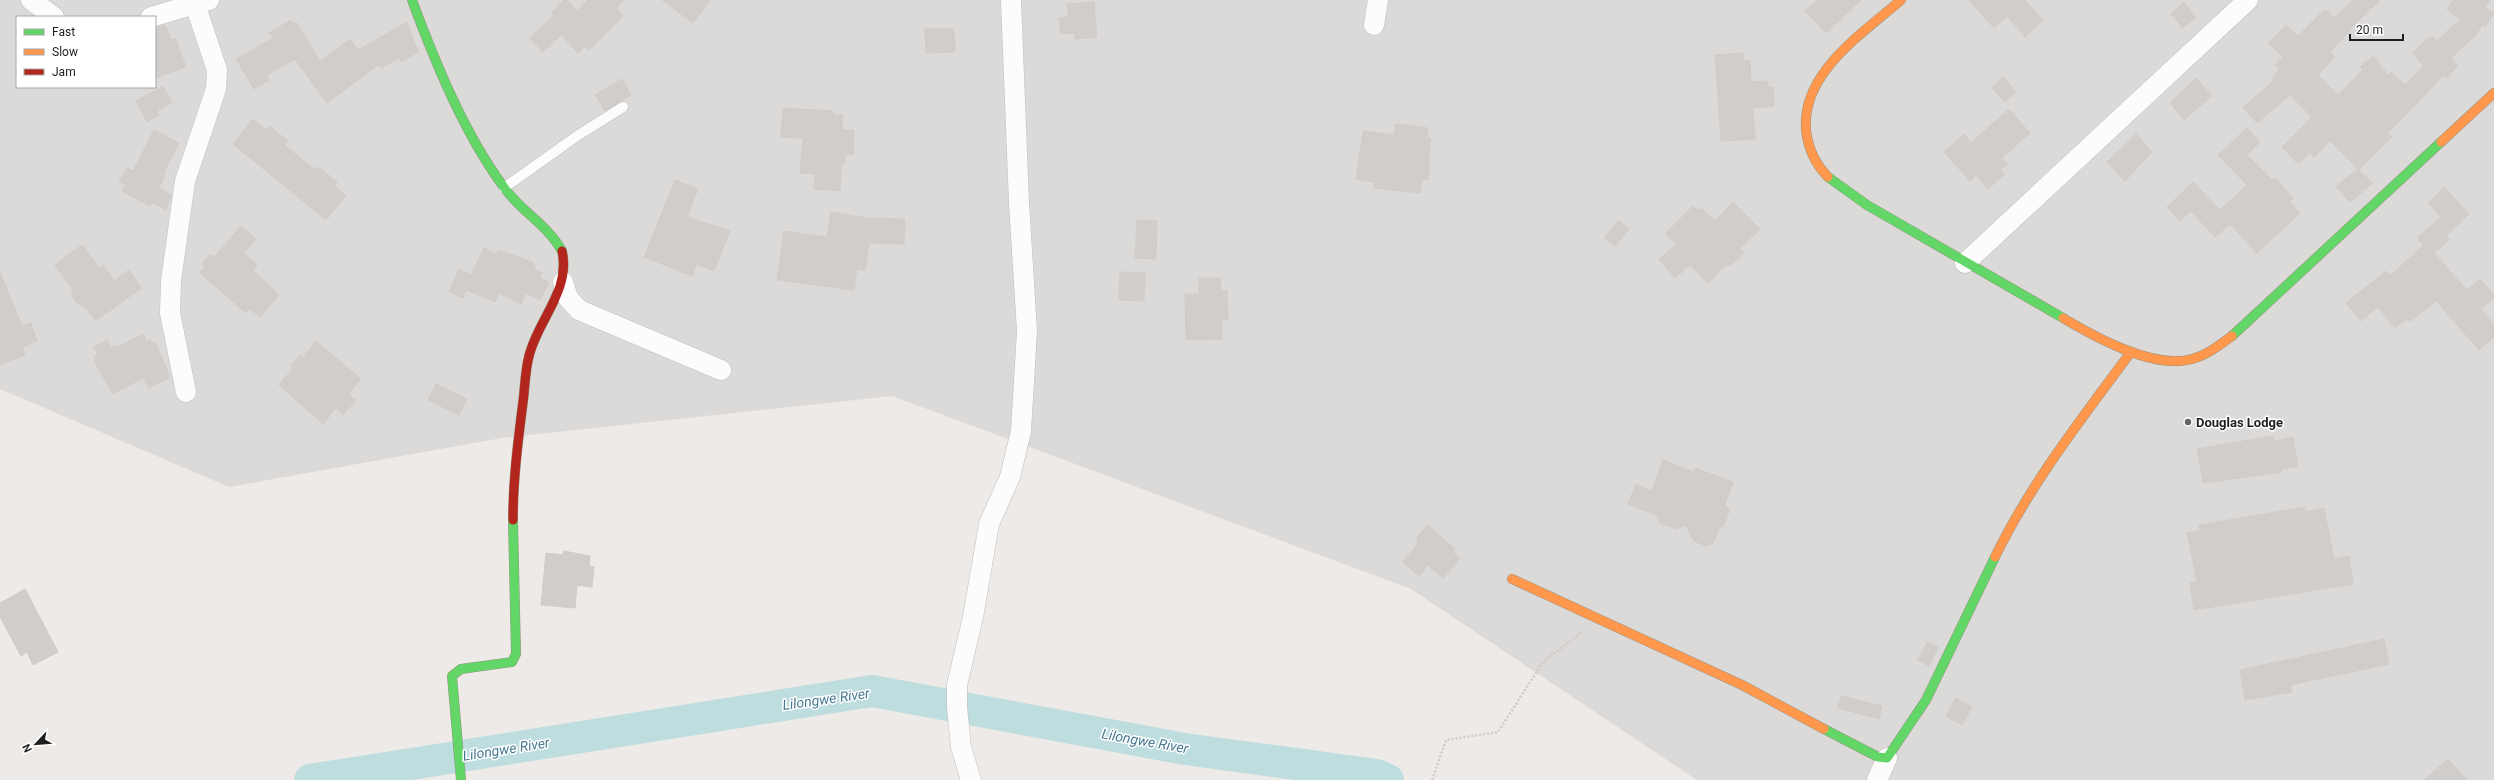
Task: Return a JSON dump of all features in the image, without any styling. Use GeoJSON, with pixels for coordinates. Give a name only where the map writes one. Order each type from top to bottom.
{"type":"FeatureCollection","features":[{"type":"Feature","properties":{"kind":"street"},"geometry":{"type":"LineString","coordinates":[[31,0],[53,16]]}},
{"type":"Feature","properties":{"kind":"street"},"geometry":{"type":"LineString","coordinates":[[412,0],[435,61],[486,161],[504,188],[550,233],[562,250],[565,265],[563,282],[540,327],[529,356],[518,431],[513,493],[516,654],[512,662],[461,669],[452,676],[461,780]]}},
{"type":"Feature","properties":{"kind":"street"},"geometry":{"type":"LineString","coordinates":[[971,780],[960,747],[957,685],[976,604],[989,524],[1010,477],[1021,431],[1027,331],[1019,203],[1011,0]]}},
{"type":"Feature","properties":{"kind":"street"},"geometry":{"type":"LineString","coordinates":[[1374,25],[1378,0]]}},
{"type":"Feature","properties":{"kind":"street"},"geometry":{"type":"LineString","coordinates":[[1901,0],[1825,69],[1814,85],[1805,126],[1816,164],[1840,187],[1965,263],[2086,331],[2131,352],[2178,362],[2198,356],[2234,334],[2429,151],[2494,93]]}},
{"type":"Feature","properties":{"kind":"street"},"geometry":{"type":"LineString","coordinates":[[1965,263],[2248,0]]}},
{"type":"Feature","properties":{"kind":"street"},"geometry":{"type":"LineString","coordinates":[[153,16],[202,2],[217,70],[216,89],[185,181],[171,281],[170,313],[186,392]]}},
{"type":"Feature","properties":{"kind":"street"},"geometry":{"type":"LineString","coordinates":[[563,282],[568,298],[579,310],[721,370]]}},
{"type":"Feature","properties":{"kind":"street"},"geometry":{"type":"LineString","coordinates":[[1877,780],[1887,758],[1926,700],[2004,539],[2032,489],[2052,458],[2131,352]]}},
{"type":"Feature","properties":{"kind":"street"},"geometry":{"type":"LineString","coordinates":[[1512,579],[1742,685],[1878,757],[1887,758]]}},
{"type":"Feature","properties":{"kind":"lane"},"geometry":{"type":"LineString","coordinates":[[504,188],[577,136],[624,107]]}},
{"type":"Feature","properties":{"kind":"path"},"geometry":{"type":"LineString","coordinates":[[1432,779],[1446,740],[1498,732],[1543,662],[1598,618]]}},
{"type":"Feature","properties":{"kind":"shaded area"},"geometry":{"type":"Polygon","coordinates":[[[0,0],[2494,0],[2494,780],[1697,780],[1411,589],[892,396],[502,438],[229,487],[0,389],[0,0]]]}},
{"type":"Feature","properties":{"kind":"building"},"geometry":{"type":"Polygon","coordinates":[[[564,0],[567,0],[577,11],[588,0],[624,0],[616,8],[623,16],[589,50],[585,46],[578,53],[561,35],[543,52],[530,38],[554,15],[551,13],[564,0]]]}},
{"type":"Feature","properties":{"kind":"building"},"geometry":{"type":"Polygon","coordinates":[[[662,0],[710,0],[693,23],[662,0]]]}},
{"type":"Feature","properties":{"kind":"building"},"geometry":{"type":"Polygon","coordinates":[[[1817,0],[1861,0],[1826,33],[1805,11],[1817,0]]]}},
{"type":"Feature","properties":{"kind":"building"},"geometry":{"type":"Polygon","coordinates":[[[1969,0],[2025,0],[2043,20],[2025,37],[2007,16],[1994,28],[1969,0]]]}},
{"type":"Feature","properties":{"kind":"building"},"geometry":{"type":"Polygon","coordinates":[[[2353,0],[2380,0],[2348,31],[2349,32],[2330,52],[2335,57],[2318,75],[2338,95],[2363,70],[2360,67],[2373,56],[2388,75],[2391,72],[2405,85],[2424,66],[2413,53],[2428,38],[2430,40],[2432,37],[2437,41],[2460,19],[2447,9],[2453,0],[2490,0],[2485,7],[2494,13],[2485,27],[2482,25],[2475,36],[2451,58],[2458,66],[2446,78],[2444,75],[2388,133],[2392,137],[2359,170],[2330,141],[2314,157],[2310,153],[2298,164],[2282,147],[2312,117],[2290,95],[2257,123],[2243,107],[2275,80],[2272,78],[2280,69],[2275,65],[2283,57],[2268,43],[2286,25],[2298,36],[2325,9],[2334,18],[2353,0]]]}},
{"type":"Feature","properties":{"kind":"building"},"geometry":{"type":"Polygon","coordinates":[[[1094,2],[1097,37],[1075,39],[1074,33],[1061,34],[1059,18],[1069,17],[1067,4],[1094,2]]]}},
{"type":"Feature","properties":{"kind":"building"},"geometry":{"type":"Polygon","coordinates":[[[2184,2],[2196,17],[2183,28],[2171,14],[2184,2]]]}},
{"type":"Feature","properties":{"kind":"building"},"geometry":{"type":"Polygon","coordinates":[[[291,20],[293,24],[296,22],[320,61],[350,39],[358,50],[407,22],[418,52],[401,62],[399,58],[381,68],[378,65],[327,103],[295,59],[267,75],[269,80],[254,89],[236,59],[273,38],[269,33],[291,20]]]}},
{"type":"Feature","properties":{"kind":"building"},"geometry":{"type":"Polygon","coordinates":[[[165,25],[171,40],[175,38],[186,67],[156,78],[156,28],[165,25]]]}},
{"type":"Feature","properties":{"kind":"building"},"geometry":{"type":"Polygon","coordinates":[[[925,29],[954,29],[955,52],[926,53],[925,29]]]}},
{"type":"Feature","properties":{"kind":"building"},"geometry":{"type":"Polygon","coordinates":[[[1743,53],[1744,61],[1750,61],[1751,82],[1768,81],[1768,87],[1773,87],[1774,106],[1753,108],[1755,139],[1721,141],[1715,55],[1743,53]]]}},
{"type":"Feature","properties":{"kind":"building"},"geometry":{"type":"Polygon","coordinates":[[[2003,77],[2016,92],[2005,102],[1992,88],[2003,77]]]}},
{"type":"Feature","properties":{"kind":"building"},"geometry":{"type":"Polygon","coordinates":[[[2196,78],[2212,96],[2184,120],[2170,103],[2196,78]]]}},
{"type":"Feature","properties":{"kind":"building"},"geometry":{"type":"Polygon","coordinates":[[[622,79],[631,95],[605,111],[595,95],[622,79]]]}},
{"type":"Feature","properties":{"kind":"building"},"geometry":{"type":"Polygon","coordinates":[[[163,86],[172,102],[157,111],[159,115],[147,122],[136,101],[163,86]]]}},
{"type":"Feature","properties":{"kind":"building"},"geometry":{"type":"Polygon","coordinates":[[[783,108],[833,111],[833,115],[843,115],[842,130],[854,130],[853,155],[845,154],[845,163],[841,163],[840,191],[814,189],[815,174],[800,173],[803,138],[781,137],[783,108]]]}},
{"type":"Feature","properties":{"kind":"building"},"geometry":{"type":"Polygon","coordinates":[[[2009,109],[2030,133],[2002,158],[2008,164],[2000,170],[2004,175],[1988,189],[1976,175],[1970,181],[1944,152],[1964,134],[1971,143],[2009,109]]]}},
{"type":"Feature","properties":{"kind":"building"},"geometry":{"type":"Polygon","coordinates":[[[253,119],[266,130],[269,126],[288,141],[284,145],[315,170],[319,167],[337,182],[334,186],[346,196],[326,220],[233,144],[253,119]]]}},
{"type":"Feature","properties":{"kind":"building"},"geometry":{"type":"Polygon","coordinates":[[[1396,124],[1428,128],[1427,137],[1431,138],[1428,163],[1430,163],[1428,180],[1422,179],[1420,193],[1374,188],[1374,182],[1356,179],[1363,131],[1394,135],[1396,124]]]}},
{"type":"Feature","properties":{"kind":"building"},"geometry":{"type":"Polygon","coordinates":[[[2247,128],[2260,142],[2247,155],[2272,180],[2275,178],[2293,198],[2290,202],[2300,213],[2257,253],[2230,224],[2215,237],[2191,211],[2180,221],[2167,207],[2193,182],[2220,210],[2247,185],[2218,155],[2247,128]]]}},
{"type":"Feature","properties":{"kind":"building"},"geometry":{"type":"Polygon","coordinates":[[[154,130],[179,143],[163,174],[165,175],[159,188],[171,195],[166,210],[152,202],[150,206],[122,191],[126,185],[119,182],[127,168],[133,171],[154,130]]]}},
{"type":"Feature","properties":{"kind":"building"},"geometry":{"type":"Polygon","coordinates":[[[2136,134],[2152,152],[2125,181],[2107,162],[2136,134]]]}},
{"type":"Feature","properties":{"kind":"building"},"geometry":{"type":"Polygon","coordinates":[[[2357,169],[2373,183],[2350,202],[2336,187],[2357,169]]]}},
{"type":"Feature","properties":{"kind":"building"},"geometry":{"type":"Polygon","coordinates":[[[675,180],[698,189],[687,217],[730,231],[714,271],[697,264],[692,276],[644,257],[675,180]]]}},
{"type":"Feature","properties":{"kind":"building"},"geometry":{"type":"Polygon","coordinates":[[[2444,187],[2469,214],[2446,236],[2449,240],[2434,253],[2467,290],[2480,279],[2494,295],[2494,298],[2481,309],[2494,325],[2494,337],[2479,350],[2436,301],[2411,321],[2406,319],[2395,328],[2378,307],[2361,321],[2346,303],[2386,271],[2390,276],[2424,245],[2417,238],[2441,217],[2428,203],[2444,187]]]}},
{"type":"Feature","properties":{"kind":"building"},"geometry":{"type":"Polygon","coordinates":[[[1733,202],[1760,229],[1740,248],[1744,253],[1730,266],[1726,265],[1708,283],[1690,265],[1675,278],[1659,259],[1676,244],[1665,234],[1693,206],[1698,211],[1701,208],[1715,221],[1733,202]]]}},
{"type":"Feature","properties":{"kind":"building"},"geometry":{"type":"Polygon","coordinates":[[[831,212],[867,218],[905,219],[904,244],[869,243],[865,270],[857,269],[854,290],[777,280],[784,231],[827,237],[831,212]]]}},
{"type":"Feature","properties":{"kind":"building"},"geometry":{"type":"Polygon","coordinates":[[[1137,220],[1157,221],[1156,259],[1135,258],[1137,220]]]}},
{"type":"Feature","properties":{"kind":"building"},"geometry":{"type":"Polygon","coordinates":[[[1619,220],[1629,229],[1615,246],[1604,238],[1619,220]]]}},
{"type":"Feature","properties":{"kind":"building"},"geometry":{"type":"Polygon","coordinates":[[[241,226],[256,239],[244,253],[257,265],[253,270],[279,295],[260,317],[250,309],[246,313],[200,273],[205,267],[202,264],[210,254],[214,257],[241,226]]]}},
{"type":"Feature","properties":{"kind":"building"},"geometry":{"type":"Polygon","coordinates":[[[82,245],[99,268],[103,265],[114,281],[129,270],[141,288],[96,321],[85,307],[78,304],[72,296],[72,288],[55,265],[82,245]]]}},
{"type":"Feature","properties":{"kind":"building"},"geometry":{"type":"Polygon","coordinates":[[[484,248],[496,254],[499,250],[533,262],[536,270],[542,273],[540,278],[549,282],[540,300],[526,293],[521,304],[499,293],[495,302],[466,290],[463,298],[449,292],[459,269],[471,275],[484,248]]]}},
{"type":"Feature","properties":{"kind":"building"},"geometry":{"type":"Polygon","coordinates":[[[0,272],[22,326],[31,323],[37,341],[22,347],[25,355],[0,365],[0,272]]]}},
{"type":"Feature","properties":{"kind":"building"},"geometry":{"type":"Polygon","coordinates":[[[1120,272],[1145,273],[1144,301],[1119,300],[1120,272]]]}},
{"type":"Feature","properties":{"kind":"building"},"geometry":{"type":"Polygon","coordinates":[[[1199,278],[1220,278],[1221,291],[1227,291],[1228,320],[1222,320],[1222,339],[1186,340],[1185,294],[1199,294],[1199,278]]]}},
{"type":"Feature","properties":{"kind":"building"},"geometry":{"type":"Polygon","coordinates":[[[143,334],[147,342],[150,340],[152,343],[155,342],[170,377],[149,388],[143,378],[113,394],[94,361],[96,360],[94,356],[98,355],[94,347],[107,340],[111,348],[115,345],[116,348],[143,334]]]}},
{"type":"Feature","properties":{"kind":"building"},"geometry":{"type":"Polygon","coordinates":[[[316,341],[361,379],[348,394],[356,400],[343,415],[336,408],[323,424],[279,385],[293,368],[291,365],[300,355],[302,358],[316,341]]]}},
{"type":"Feature","properties":{"kind":"building"},"geometry":{"type":"Polygon","coordinates":[[[436,384],[467,399],[459,415],[428,400],[436,384]]]}},
{"type":"Feature","properties":{"kind":"building"},"geometry":{"type":"Polygon","coordinates":[[[2273,436],[2274,441],[2293,437],[2298,466],[2281,469],[2282,472],[2203,483],[2197,449],[2273,436]]]}},
{"type":"Feature","properties":{"kind":"building"},"geometry":{"type":"Polygon","coordinates":[[[1663,460],[1694,472],[1695,468],[1733,482],[1724,506],[1730,509],[1723,527],[1720,526],[1713,543],[1706,546],[1694,541],[1686,525],[1676,529],[1660,523],[1656,515],[1628,504],[1636,484],[1652,491],[1663,460]]]}},
{"type":"Feature","properties":{"kind":"building"},"geometry":{"type":"Polygon","coordinates":[[[2305,507],[2306,512],[2324,508],[2334,559],[2349,556],[2353,584],[2194,610],[2190,583],[2197,581],[2187,533],[2200,531],[2199,525],[2305,507]]]}},
{"type":"Feature","properties":{"kind":"building"},"geometry":{"type":"Polygon","coordinates":[[[1428,525],[1455,549],[1453,552],[1460,558],[1443,578],[1428,565],[1419,576],[1403,562],[1419,542],[1416,539],[1428,525]]]}},
{"type":"Feature","properties":{"kind":"building"},"geometry":{"type":"Polygon","coordinates":[[[564,551],[590,556],[589,566],[594,567],[592,587],[577,585],[575,608],[541,605],[546,553],[563,555],[564,551]]]}},
{"type":"Feature","properties":{"kind":"building"},"geometry":{"type":"Polygon","coordinates":[[[25,589],[58,652],[33,665],[27,652],[21,656],[0,617],[0,603],[25,589]]]}},
{"type":"Feature","properties":{"kind":"building"},"geometry":{"type":"Polygon","coordinates":[[[2384,639],[2389,664],[2290,685],[2292,692],[2245,700],[2240,670],[2384,639]]]}},
{"type":"Feature","properties":{"kind":"building"},"geometry":{"type":"Polygon","coordinates":[[[1927,642],[1938,647],[1929,666],[1918,660],[1927,642]]]}},
{"type":"Feature","properties":{"kind":"building"},"geometry":{"type":"Polygon","coordinates":[[[1841,696],[1882,706],[1879,719],[1838,708],[1841,696]]]}},
{"type":"Feature","properties":{"kind":"building"},"geometry":{"type":"Polygon","coordinates":[[[1956,698],[1972,707],[1962,725],[1946,716],[1956,698]]]}},
{"type":"Feature","properties":{"kind":"building"},"geometry":{"type":"Polygon","coordinates":[[[2448,759],[2467,780],[2424,780],[2448,759]]]}},
{"type":"Feature","properties":{"kind":"waterway","name":"Lilongwe River"},"geometry":{"type":"LineString","coordinates":[[310,780],[872,691],[1185,749],[1377,775],[1388,780]]}},
{"type":"Feature","properties":{"kind":"traffic: fast"},"geometry":{"type":"LineString","coordinates":[[412,0],[430,48],[463,120],[489,165],[510,195],[549,233],[562,251]]}},
{"type":"Feature","properties":{"kind":"traffic: fast"},"geometry":{"type":"LineString","coordinates":[[2232,336],[2441,142]]}},
{"type":"Feature","properties":{"kind":"traffic: fast"},"geometry":{"type":"LineString","coordinates":[[1828,177],[1867,205],[2063,318]]}},
{"type":"Feature","properties":{"kind":"traffic: fast"},"geometry":{"type":"LineString","coordinates":[[461,780],[452,676],[461,669],[512,662],[516,654],[513,520]]}},
{"type":"Feature","properties":{"kind":"traffic: fast"},"geometry":{"type":"LineString","coordinates":[[1824,729],[1878,757],[1887,758],[1926,700],[1995,557]]}},
{"type":"Feature","properties":{"kind":"traffic: slow"},"geometry":{"type":"LineString","coordinates":[[1828,177],[1814,158],[1807,137],[1806,115],[1812,95],[1822,76],[1835,58],[1868,27],[1901,0]]}},
{"type":"Feature","properties":{"kind":"traffic: slow"},"geometry":{"type":"LineString","coordinates":[[2441,142],[2494,93]]}},
{"type":"Feature","properties":{"kind":"traffic: slow"},"geometry":{"type":"LineString","coordinates":[[2063,318],[2091,334],[2125,350],[2160,360],[2177,361],[2192,359],[2203,355],[2232,336]]}},
{"type":"Feature","properties":{"kind":"traffic: slow"},"geometry":{"type":"LineString","coordinates":[[1995,557],[2009,530],[2041,477],[2076,426],[2131,352]]}},
{"type":"Feature","properties":{"kind":"traffic: slow"},"geometry":{"type":"LineString","coordinates":[[1512,579],[1742,685],[1824,729]]}},
{"type":"Feature","properties":{"kind":"traffic: jam"},"geometry":{"type":"LineString","coordinates":[[513,520],[516,461],[529,356],[533,343],[558,292],[564,265],[562,251]]}},
{"type":"Feature","properties":{"kind":"place","name":"Douglas Lodge"},"geometry":{"type":"Point","coordinates":[2188,422]}}]}
